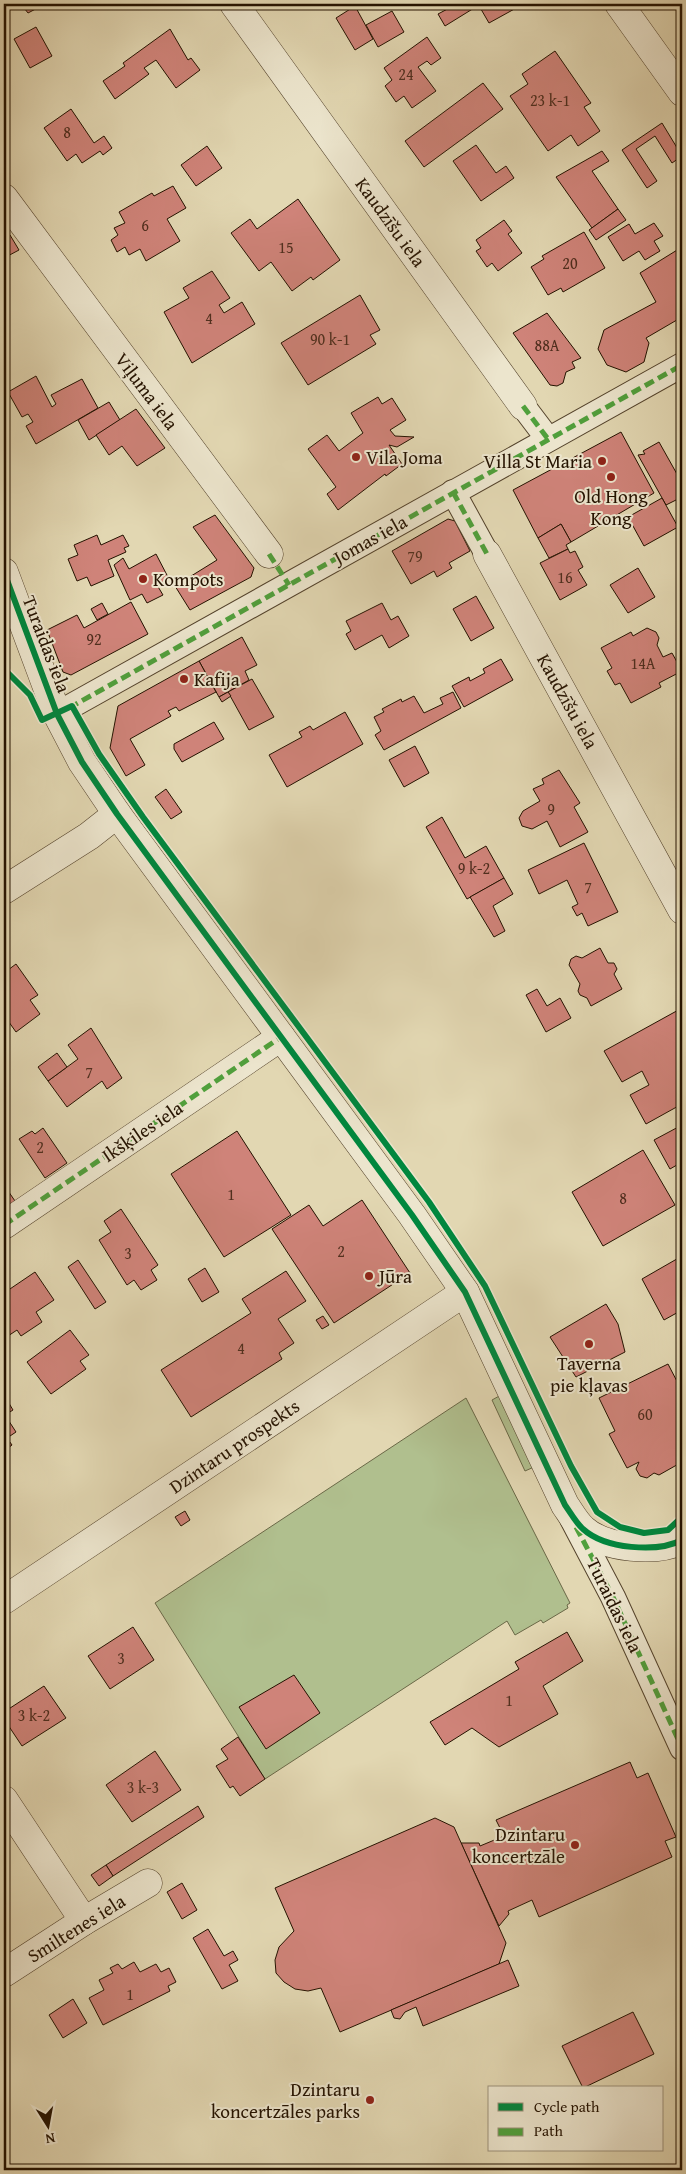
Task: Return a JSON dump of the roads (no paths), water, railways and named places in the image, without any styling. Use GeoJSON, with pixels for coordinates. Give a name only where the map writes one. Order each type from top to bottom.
{"type":"FeatureCollection","features":[{"type":"Feature","properties":{"kind":"street","name":"Kaudzīšu iela"},"geometry":{"type":"LineString","coordinates":[[234,4],[548,439]]}},
{"type":"Feature","properties":{"kind":"street"},"geometry":{"type":"LineString","coordinates":[[619,4],[682,92]]}},
{"type":"Feature","properties":{"kind":"street","name":"Viļuma iela"},"geometry":{"type":"LineString","coordinates":[[4,198],[269,554],[288,585]]}},
{"type":"Feature","properties":{"kind":"street","name":"Jomas iela"},"geometry":{"type":"LineString","coordinates":[[57,714],[682,365]]}},
{"type":"Feature","properties":{"kind":"street","name":"Kaudzīšu iela"},"geometry":{"type":"LineString","coordinates":[[453,492],[682,910]]}},
{"type":"Feature","properties":{"kind":"street","name":"Turaidas iela"},"geometry":{"type":"LineString","coordinates":[[4,572],[57,714],[82,762],[117,814],[412,1215],[465,1292],[565,1504],[613,1597],[682,1748]]}},
{"type":"Feature","properties":{"kind":"street"},"geometry":{"type":"LineString","coordinates":[[4,890],[89,836],[117,814]]}},
{"type":"Feature","properties":{"kind":"street","name":"Ikšķiles iela"},"geometry":{"type":"LineString","coordinates":[[4,1225],[281,1037]]}},
{"type":"Feature","properties":{"kind":"street","name":"Dzintaru prospekts"},"geometry":{"type":"LineString","coordinates":[[4,1600],[465,1292]]}},
{"type":"Feature","properties":{"kind":"street"},"geometry":{"type":"LineString","coordinates":[[565,1504],[584,1530],[612,1544],[644,1548],[671,1546],[682,1540]]}},
{"type":"Feature","properties":{"kind":"street"},"geometry":{"type":"LineString","coordinates":[[4,1800],[84,1921]]}},
{"type":"Feature","properties":{"kind":"street","name":"Smiltenes iela"},"geometry":{"type":"LineString","coordinates":[[4,1973],[84,1921],[148,1883]]}},
{"type":"Feature","properties":{"kind":"place","name":"Vila Joma"},"geometry":{"type":"Point","coordinates":[356,457]}},
{"type":"Feature","properties":{"kind":"place","name":"Villa St Maria"},"geometry":{"type":"Point","coordinates":[602,461]}},
{"type":"Feature","properties":{"kind":"place","name":"Old Hong Kong"},"geometry":{"type":"Point","coordinates":[611,477]}},
{"type":"Feature","properties":{"kind":"place","name":"Kompots"},"geometry":{"type":"Point","coordinates":[143,579]}},
{"type":"Feature","properties":{"kind":"place","name":"Kafija"},"geometry":{"type":"Point","coordinates":[184,679]}},
{"type":"Feature","properties":{"kind":"place","name":"Jūra"},"geometry":{"type":"Point","coordinates":[369,1276]}},
{"type":"Feature","properties":{"kind":"place","name":"Taverna pie kļavas"},"geometry":{"type":"Point","coordinates":[589,1344]}},
{"type":"Feature","properties":{"kind":"place","name":"Dzintaru koncertzāle"},"geometry":{"type":"Point","coordinates":[575,1845]}},
{"type":"Feature","properties":{"kind":"place","name":"Dzintaru koncertzāles parks"},"geometry":{"type":"Point","coordinates":[370,2100]}}]}
